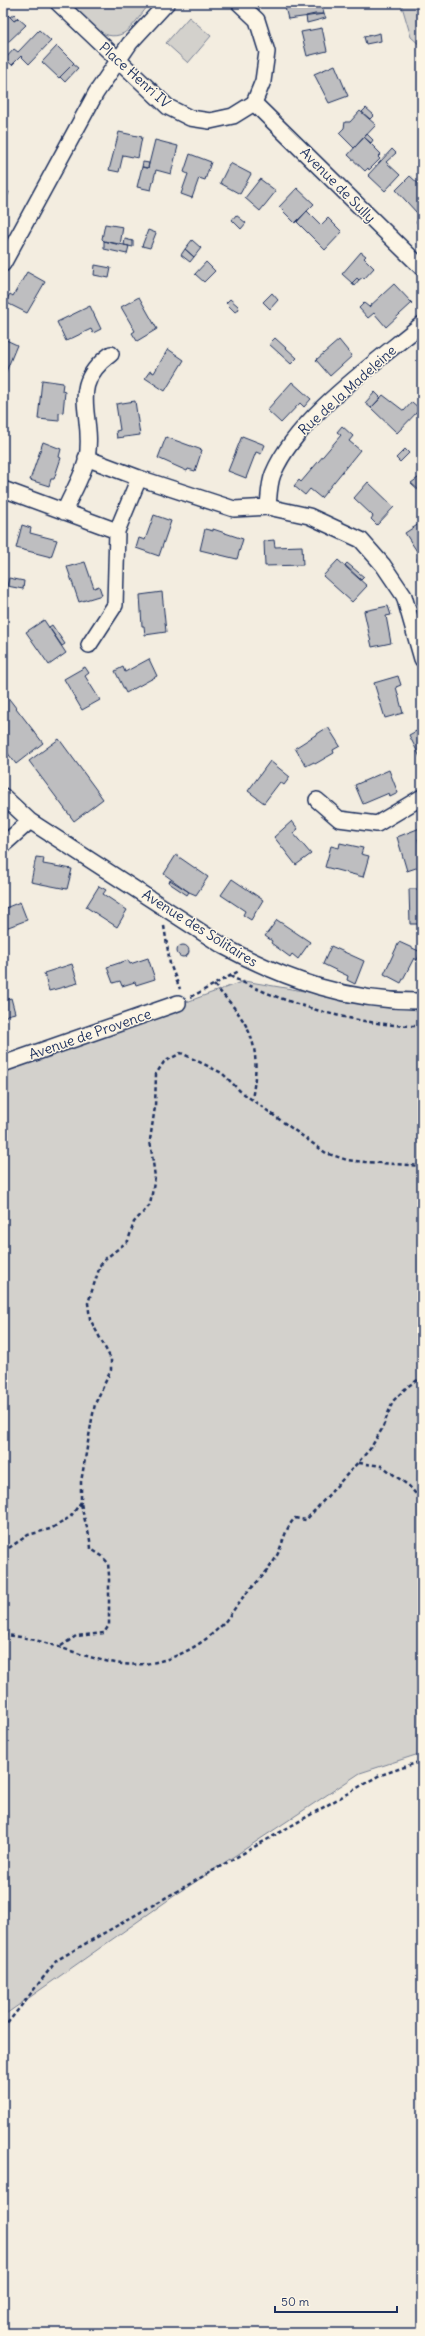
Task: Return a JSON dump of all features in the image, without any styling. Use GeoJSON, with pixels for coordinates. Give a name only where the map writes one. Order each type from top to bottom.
{"type":"FeatureCollection","features":[{"type":"Feature","properties":{"kind":"street","name":"Place Henri IV"},"geometry":{"type":"LineString","coordinates":[[58,3],[168,107],[190,118],[210,121],[233,116],[254,103]]}},
{"type":"Feature","properties":{"kind":"street"},"geometry":{"type":"LineString","coordinates":[[3,264],[96,93],[130,43],[166,3]]}},
{"type":"Feature","properties":{"kind":"street"},"geometry":{"type":"LineString","coordinates":[[239,3],[257,20],[267,52],[263,81],[254,103]]}},
{"type":"Feature","properties":{"kind":"street","name":"Avenue de Sully"},"geometry":{"type":"LineString","coordinates":[[254,103],[422,268]]}},
{"type":"Feature","properties":{"kind":"street","name":"Rue de la Madeleine"},"geometry":{"type":"LineString","coordinates":[[268,507],[272,476],[283,454],[302,426],[422,324]]}},
{"type":"Feature","properties":{"kind":"street"},"geometry":{"type":"LineString","coordinates":[[64,512],[86,458],[88,426],[84,400],[87,380],[98,364],[111,354]]}},
{"type":"Feature","properties":{"kind":"street"},"geometry":{"type":"LineString","coordinates":[[86,458],[139,478],[234,509],[268,507],[309,516],[361,540],[383,565],[404,596],[422,658]]}},
{"type":"Feature","properties":{"kind":"street"},"geometry":{"type":"LineString","coordinates":[[89,645],[115,605],[117,531],[139,478]]}},
{"type":"Feature","properties":{"kind":"street"},"geometry":{"type":"LineString","coordinates":[[3,489],[117,531]]}},
{"type":"Feature","properties":{"kind":"street","name":"Avenue des Solitaires"},"geometry":{"type":"LineString","coordinates":[[3,796],[30,821],[223,946],[287,977],[345,994],[387,1000],[422,1001]]}},
{"type":"Feature","properties":{"kind":"street"},"geometry":{"type":"LineString","coordinates":[[316,800],[339,819],[377,824],[422,797]]}},
{"type":"Feature","properties":{"kind":"street"},"geometry":{"type":"LineString","coordinates":[[3,844],[30,821]]}},
{"type":"Feature","properties":{"kind":"street","name":"Avenue de Provence"},"geometry":{"type":"LineString","coordinates":[[3,1064],[181,999]]}},
{"type":"Feature","properties":{"kind":"path"},"geometry":{"type":"LineString","coordinates":[[156,902],[165,929],[170,964],[181,999],[214,985],[230,976],[250,986],[347,1018],[401,1026],[422,1026]]}},
{"type":"Feature","properties":{"kind":"path"},"geometry":{"type":"LineString","coordinates":[[214,985],[239,1011],[249,1030],[255,1053],[256,1074],[252,1099]]}},
{"type":"Feature","properties":{"kind":"path"},"geometry":{"type":"LineString","coordinates":[[61,1646],[76,1636],[104,1633],[109,1625],[110,1594],[108,1563],[102,1556],[92,1549],[80,1502],[81,1482],[95,1404],[109,1378],[112,1365],[110,1356],[90,1319],[88,1303],[100,1266],[105,1259],[128,1240],[134,1222],[150,1205],[155,1177],[150,1140],[155,1107],[156,1074],[164,1062],[181,1053],[216,1069],[240,1091],[326,1153],[347,1160],[422,1166]]}},
{"type":"Feature","properties":{"kind":"path"},"geometry":{"type":"LineString","coordinates":[[3,1635],[16,1636],[61,1646],[115,1663],[134,1664],[167,1659],[197,1646],[224,1623],[265,1573],[275,1558],[292,1521],[295,1518],[306,1520],[359,1463],[379,1434],[393,1401],[407,1386],[422,1377]]}},
{"type":"Feature","properties":{"kind":"path"},"geometry":{"type":"LineString","coordinates":[[359,1463],[382,1466],[409,1486],[422,1501]]}},
{"type":"Feature","properties":{"kind":"path"},"geometry":{"type":"LineString","coordinates":[[3,1552],[28,1535],[50,1529],[61,1523],[71,1516],[80,1502]]}},
{"type":"Feature","properties":{"kind":"path"},"geometry":{"type":"LineString","coordinates":[[3,2029],[57,1960],[378,1776],[422,1761]]}},
{"type":"Feature","properties":{"kind":"shaded area"},"geometry":{"type":"Polygon","coordinates":[[[68,3],[150,3],[131,27],[124,33],[116,36],[108,35],[93,27],[68,3]]]}},
{"type":"Feature","properties":{"kind":"shaded area"},"geometry":{"type":"Polygon","coordinates":[[[401,3],[422,3],[422,47],[411,37],[401,3]]]}},
{"type":"Feature","properties":{"kind":"shaded area"},"geometry":{"type":"Polygon","coordinates":[[[189,17],[211,36],[188,63],[166,43],[189,17]]]}},
{"type":"Feature","properties":{"kind":"shaded area"},"geometry":{"type":"Polygon","coordinates":[[[244,981],[422,1011],[422,1753],[360,1773],[174,1896],[3,2016],[3,1077],[6,1068],[244,981]]]}},
{"type":"Feature","properties":{"kind":"building"},"geometry":{"type":"Polygon","coordinates":[[[284,3],[321,3],[324,14],[288,19],[284,3]]]}},
{"type":"Feature","properties":{"kind":"building"},"geometry":{"type":"Polygon","coordinates":[[[3,10],[14,21],[18,18],[26,25],[6,44],[3,41],[3,10]]]}},
{"type":"Feature","properties":{"kind":"building"},"geometry":{"type":"Polygon","coordinates":[[[14,14],[18,18],[14,21],[10,17],[14,14]]]}},
{"type":"Feature","properties":{"kind":"building"},"geometry":{"type":"Polygon","coordinates":[[[324,14],[326,18],[307,23],[306,16],[324,14]]]}},
{"type":"Feature","properties":{"kind":"building"},"geometry":{"type":"Polygon","coordinates":[[[322,28],[327,51],[307,56],[301,32],[322,28]]]}},
{"type":"Feature","properties":{"kind":"building"},"geometry":{"type":"Polygon","coordinates":[[[39,30],[51,41],[29,64],[21,56],[12,65],[5,59],[14,49],[18,52],[39,30]]]}},
{"type":"Feature","properties":{"kind":"building"},"geometry":{"type":"Polygon","coordinates":[[[380,33],[381,41],[366,44],[364,37],[380,33]]]}},
{"type":"Feature","properties":{"kind":"building"},"geometry":{"type":"Polygon","coordinates":[[[57,46],[74,63],[59,78],[42,62],[57,46]]]}},
{"type":"Feature","properties":{"kind":"building"},"geometry":{"type":"Polygon","coordinates":[[[73,64],[78,68],[65,82],[60,77],[73,64]]]}},
{"type":"Feature","properties":{"kind":"building"},"geometry":{"type":"Polygon","coordinates":[[[335,65],[348,96],[329,103],[314,74],[335,65]]]}},
{"type":"Feature","properties":{"kind":"building"},"geometry":{"type":"Polygon","coordinates":[[[366,108],[374,115],[370,119],[362,112],[366,108]]]}},
{"type":"Feature","properties":{"kind":"building"},"geometry":{"type":"Polygon","coordinates":[[[360,111],[376,125],[354,148],[339,133],[344,128],[345,122],[350,122],[360,111]]]}},
{"type":"Feature","properties":{"kind":"building"},"geometry":{"type":"Polygon","coordinates":[[[119,132],[142,137],[138,158],[123,155],[119,172],[109,170],[119,132]]]}},
{"type":"Feature","properties":{"kind":"building"},"geometry":{"type":"Polygon","coordinates":[[[367,134],[373,140],[371,143],[364,137],[367,134]]]}},
{"type":"Feature","properties":{"kind":"building"},"geometry":{"type":"Polygon","coordinates":[[[364,137],[381,154],[378,157],[380,159],[369,170],[368,168],[365,171],[348,155],[364,137]]]}},
{"type":"Feature","properties":{"kind":"building"},"geometry":{"type":"Polygon","coordinates":[[[155,140],[178,146],[171,174],[156,170],[151,190],[137,187],[142,167],[148,168],[155,140]]]}},
{"type":"Feature","properties":{"kind":"building"},"geometry":{"type":"Polygon","coordinates":[[[392,149],[396,153],[386,162],[400,175],[385,191],[368,175],[392,149]]]}},
{"type":"Feature","properties":{"kind":"building"},"geometry":{"type":"Polygon","coordinates":[[[190,154],[211,162],[205,180],[199,178],[192,198],[181,194],[188,174],[184,172],[190,154]]]}},
{"type":"Feature","properties":{"kind":"building"},"geometry":{"type":"Polygon","coordinates":[[[143,162],[149,163],[148,168],[142,167],[143,162]]]}},
{"type":"Feature","properties":{"kind":"building"},"geometry":{"type":"Polygon","coordinates":[[[230,163],[251,174],[240,194],[220,183],[230,163]]]}},
{"type":"Feature","properties":{"kind":"building"},"geometry":{"type":"Polygon","coordinates":[[[410,176],[422,187],[422,209],[417,213],[396,190],[410,176]]]}},
{"type":"Feature","properties":{"kind":"building"},"geometry":{"type":"Polygon","coordinates":[[[260,179],[276,191],[260,211],[245,198],[260,179]]]}},
{"type":"Feature","properties":{"kind":"building"},"geometry":{"type":"Polygon","coordinates":[[[297,188],[314,204],[295,223],[279,207],[297,188]]]}},
{"type":"Feature","properties":{"kind":"building"},"geometry":{"type":"Polygon","coordinates":[[[3,189],[9,192],[3,209],[3,189]]]}},
{"type":"Feature","properties":{"kind":"building"},"geometry":{"type":"Polygon","coordinates":[[[422,209],[422,227],[416,222],[421,217],[417,213],[422,209]]]}},
{"type":"Feature","properties":{"kind":"building"},"geometry":{"type":"Polygon","coordinates":[[[307,211],[321,225],[328,218],[342,232],[325,250],[297,222],[307,211]]]}},
{"type":"Feature","properties":{"kind":"building"},"geometry":{"type":"Polygon","coordinates":[[[236,215],[246,223],[241,229],[232,220],[236,215]]]}},
{"type":"Feature","properties":{"kind":"building"},"geometry":{"type":"Polygon","coordinates":[[[105,224],[123,227],[120,245],[104,241],[102,239],[105,224]]]}},
{"type":"Feature","properties":{"kind":"building"},"geometry":{"type":"Polygon","coordinates":[[[148,230],[156,233],[150,248],[142,246],[148,230]]]}},
{"type":"Feature","properties":{"kind":"building"},"geometry":{"type":"Polygon","coordinates":[[[125,239],[133,241],[133,247],[124,245],[125,239]]]}},
{"type":"Feature","properties":{"kind":"building"},"geometry":{"type":"Polygon","coordinates":[[[192,240],[201,248],[194,257],[185,249],[192,240]]]}},
{"type":"Feature","properties":{"kind":"building"},"geometry":{"type":"Polygon","coordinates":[[[104,241],[129,246],[127,254],[104,249],[104,241]]]}},
{"type":"Feature","properties":{"kind":"building"},"geometry":{"type":"Polygon","coordinates":[[[185,249],[194,257],[190,262],[181,255],[185,249]]]}},
{"type":"Feature","properties":{"kind":"building"},"geometry":{"type":"Polygon","coordinates":[[[361,252],[366,256],[364,258],[374,268],[364,279],[363,277],[359,280],[357,278],[352,283],[342,274],[361,252]]]}},
{"type":"Feature","properties":{"kind":"building"},"geometry":{"type":"Polygon","coordinates":[[[206,262],[215,271],[204,282],[195,274],[206,262]]]}},
{"type":"Feature","properties":{"kind":"building"},"geometry":{"type":"Polygon","coordinates":[[[95,265],[111,268],[109,278],[94,275],[95,265]]]}},
{"type":"Feature","properties":{"kind":"building"},"geometry":{"type":"Polygon","coordinates":[[[27,272],[45,282],[27,313],[5,302],[10,294],[13,296],[27,272]]]}},
{"type":"Feature","properties":{"kind":"building"},"geometry":{"type":"Polygon","coordinates":[[[357,278],[359,280],[354,286],[352,283],[357,278]]]}},
{"type":"Feature","properties":{"kind":"building"},"geometry":{"type":"Polygon","coordinates":[[[394,284],[412,303],[386,327],[374,313],[368,318],[359,308],[364,303],[369,307],[394,284]]]}},
{"type":"Feature","properties":{"kind":"building"},"geometry":{"type":"Polygon","coordinates":[[[272,293],[278,300],[270,309],[263,302],[272,293]]]}},
{"type":"Feature","properties":{"kind":"building"},"geometry":{"type":"Polygon","coordinates":[[[139,297],[157,329],[137,341],[132,333],[135,331],[121,307],[139,297]]]}},
{"type":"Feature","properties":{"kind":"building"},"geometry":{"type":"Polygon","coordinates":[[[230,299],[238,306],[239,309],[235,312],[226,303],[230,299]]]}},
{"type":"Feature","properties":{"kind":"building"},"geometry":{"type":"Polygon","coordinates":[[[90,306],[101,329],[93,333],[91,329],[66,341],[57,322],[90,306]]]}},
{"type":"Feature","properties":{"kind":"building"},"geometry":{"type":"Polygon","coordinates":[[[3,331],[7,332],[4,339],[17,345],[3,379],[3,331]]]}},
{"type":"Feature","properties":{"kind":"building"},"geometry":{"type":"Polygon","coordinates":[[[275,338],[297,358],[291,364],[269,344],[275,338]]]}},
{"type":"Feature","properties":{"kind":"building"},"geometry":{"type":"Polygon","coordinates":[[[339,340],[352,356],[330,376],[316,360],[339,340]]]}},
{"type":"Feature","properties":{"kind":"building"},"geometry":{"type":"Polygon","coordinates":[[[168,349],[184,360],[165,391],[145,378],[150,371],[154,373],[168,349]]]}},
{"type":"Feature","properties":{"kind":"building"},"geometry":{"type":"Polygon","coordinates":[[[42,380],[63,383],[62,391],[65,392],[63,412],[59,413],[59,421],[38,419],[42,380]]]}},
{"type":"Feature","properties":{"kind":"building"},"geometry":{"type":"Polygon","coordinates":[[[292,382],[311,399],[304,407],[300,403],[281,423],[267,410],[292,382]]]}},
{"type":"Feature","properties":{"kind":"building"},"geometry":{"type":"Polygon","coordinates":[[[375,392],[381,398],[371,408],[365,403],[375,392]]]}},
{"type":"Feature","properties":{"kind":"building"},"geometry":{"type":"Polygon","coordinates":[[[383,395],[404,411],[412,402],[420,409],[397,433],[371,408],[383,395]]]}},
{"type":"Feature","properties":{"kind":"building"},"geometry":{"type":"Polygon","coordinates":[[[135,401],[140,435],[117,438],[116,431],[120,430],[116,404],[135,401]]]}},
{"type":"Feature","properties":{"kind":"building"},"geometry":{"type":"Polygon","coordinates":[[[342,426],[353,436],[349,441],[360,450],[321,498],[310,489],[305,495],[294,486],[299,480],[301,482],[341,435],[337,432],[342,426]]]}},
{"type":"Feature","properties":{"kind":"building"},"geometry":{"type":"Polygon","coordinates":[[[242,436],[265,445],[261,454],[256,452],[246,478],[228,471],[242,436]]]}},
{"type":"Feature","properties":{"kind":"building"},"geometry":{"type":"Polygon","coordinates":[[[166,437],[202,450],[195,471],[188,469],[187,471],[158,458],[166,437]]]}},
{"type":"Feature","properties":{"kind":"building"},"geometry":{"type":"Polygon","coordinates":[[[43,442],[61,449],[59,457],[61,458],[54,479],[51,479],[49,486],[30,480],[43,442]]]}},
{"type":"Feature","properties":{"kind":"building"},"geometry":{"type":"Polygon","coordinates":[[[405,449],[409,453],[400,462],[396,458],[405,449]]]}},
{"type":"Feature","properties":{"kind":"building"},"geometry":{"type":"Polygon","coordinates":[[[422,475],[422,493],[411,483],[422,475]]]}},
{"type":"Feature","properties":{"kind":"building"},"geometry":{"type":"Polygon","coordinates":[[[368,482],[394,507],[377,525],[371,519],[373,516],[354,498],[368,482]]]}},
{"type":"Feature","properties":{"kind":"building"},"geometry":{"type":"Polygon","coordinates":[[[154,515],[171,521],[159,556],[136,548],[139,538],[145,540],[154,515]]]}},
{"type":"Feature","properties":{"kind":"building"},"geometry":{"type":"Polygon","coordinates":[[[422,522],[422,565],[417,559],[420,556],[405,533],[422,522]]]}},
{"type":"Feature","properties":{"kind":"building"},"geometry":{"type":"Polygon","coordinates":[[[22,525],[31,528],[30,533],[57,540],[51,557],[16,548],[22,525]]]}},
{"type":"Feature","properties":{"kind":"building"},"geometry":{"type":"Polygon","coordinates":[[[205,529],[213,531],[213,529],[243,539],[237,559],[200,550],[205,529]]]}},
{"type":"Feature","properties":{"kind":"building"},"geometry":{"type":"Polygon","coordinates":[[[274,540],[275,547],[302,546],[303,565],[265,566],[264,541],[274,540]]]}},
{"type":"Feature","properties":{"kind":"building"},"geometry":{"type":"Polygon","coordinates":[[[338,560],[367,586],[352,602],[323,576],[338,560]]]}},
{"type":"Feature","properties":{"kind":"building"},"geometry":{"type":"Polygon","coordinates":[[[85,562],[94,588],[99,586],[102,595],[79,602],[67,567],[85,562]]]}},
{"type":"Feature","properties":{"kind":"building"},"geometry":{"type":"Polygon","coordinates":[[[347,563],[364,577],[361,580],[345,565],[347,563]]]}},
{"type":"Feature","properties":{"kind":"building"},"geometry":{"type":"Polygon","coordinates":[[[9,578],[24,581],[23,589],[7,586],[9,578]]]}},
{"type":"Feature","properties":{"kind":"building"},"geometry":{"type":"Polygon","coordinates":[[[162,592],[166,632],[145,635],[144,626],[142,626],[140,595],[162,592]]]}},
{"type":"Feature","properties":{"kind":"building"},"geometry":{"type":"Polygon","coordinates":[[[388,606],[391,615],[386,616],[391,643],[372,647],[364,611],[388,606]]]}},
{"type":"Feature","properties":{"kind":"building"},"geometry":{"type":"Polygon","coordinates":[[[44,620],[66,653],[49,665],[26,632],[44,620]]]}},
{"type":"Feature","properties":{"kind":"building"},"geometry":{"type":"Polygon","coordinates":[[[52,625],[65,644],[62,646],[49,627],[52,625]]]}},
{"type":"Feature","properties":{"kind":"building"},"geometry":{"type":"Polygon","coordinates":[[[149,659],[157,676],[126,693],[115,671],[123,667],[125,672],[149,659]]]}},
{"type":"Feature","properties":{"kind":"building"},"geometry":{"type":"Polygon","coordinates":[[[85,667],[89,673],[85,676],[100,700],[82,710],[64,679],[85,667]]]}},
{"type":"Feature","properties":{"kind":"building"},"geometry":{"type":"Polygon","coordinates":[[[398,676],[401,685],[396,687],[403,713],[385,718],[374,683],[398,676]]]}},
{"type":"Feature","properties":{"kind":"building"},"geometry":{"type":"Polygon","coordinates":[[[3,691],[43,743],[16,764],[3,747],[3,691]]]}},
{"type":"Feature","properties":{"kind":"building"},"geometry":{"type":"Polygon","coordinates":[[[328,727],[340,746],[333,750],[334,753],[315,764],[314,762],[306,766],[295,748],[328,727]]]}},
{"type":"Feature","properties":{"kind":"building"},"geometry":{"type":"Polygon","coordinates":[[[422,728],[422,761],[409,735],[422,728]]]}},
{"type":"Feature","properties":{"kind":"building"},"geometry":{"type":"Polygon","coordinates":[[[59,739],[103,799],[74,821],[29,761],[59,739]]]}},
{"type":"Feature","properties":{"kind":"building"},"geometry":{"type":"Polygon","coordinates":[[[270,761],[290,777],[284,785],[280,782],[264,803],[248,791],[270,761]]]}},
{"type":"Feature","properties":{"kind":"building"},"geometry":{"type":"Polygon","coordinates":[[[389,770],[398,793],[390,797],[389,793],[363,804],[355,785],[389,770]]]}},
{"type":"Feature","properties":{"kind":"building"},"geometry":{"type":"Polygon","coordinates":[[[292,821],[298,829],[293,833],[311,854],[296,865],[274,837],[292,821]]]}},
{"type":"Feature","properties":{"kind":"building"},"geometry":{"type":"Polygon","coordinates":[[[420,828],[422,838],[418,839],[422,851],[422,866],[407,871],[397,837],[420,828]]]}},
{"type":"Feature","properties":{"kind":"building"},"geometry":{"type":"Polygon","coordinates":[[[340,843],[363,848],[361,854],[369,856],[363,877],[325,867],[331,846],[339,848],[340,843]]]}},
{"type":"Feature","properties":{"kind":"building"},"geometry":{"type":"Polygon","coordinates":[[[176,855],[208,877],[196,895],[189,892],[164,874],[176,855]]]}},
{"type":"Feature","properties":{"kind":"building"},"geometry":{"type":"Polygon","coordinates":[[[36,857],[44,858],[43,864],[72,869],[67,889],[31,882],[36,857]]]}},
{"type":"Feature","properties":{"kind":"building"},"geometry":{"type":"Polygon","coordinates":[[[232,879],[263,900],[251,920],[243,915],[245,911],[221,895],[232,879]]]}},
{"type":"Feature","properties":{"kind":"building"},"geometry":{"type":"Polygon","coordinates":[[[170,880],[189,892],[187,895],[169,883],[170,880]]]}},
{"type":"Feature","properties":{"kind":"building"},"geometry":{"type":"Polygon","coordinates":[[[99,886],[106,890],[103,894],[127,910],[117,927],[86,907],[99,886]]]}},
{"type":"Feature","properties":{"kind":"building"},"geometry":{"type":"Polygon","coordinates":[[[409,889],[422,889],[422,924],[410,924],[409,889]]]}},
{"type":"Feature","properties":{"kind":"building"},"geometry":{"type":"Polygon","coordinates":[[[20,902],[27,920],[3,929],[3,909],[20,902]]]}},
{"type":"Feature","properties":{"kind":"building"},"geometry":{"type":"Polygon","coordinates":[[[277,920],[310,942],[298,959],[292,954],[290,957],[271,943],[272,941],[265,936],[277,920]]]}},
{"type":"Feature","properties":{"kind":"building"},"geometry":{"type":"Polygon","coordinates":[[[399,942],[421,952],[417,960],[414,958],[401,983],[384,974],[399,942]]]}},
{"type":"Feature","properties":{"kind":"building"},"geometry":{"type":"Polygon","coordinates":[[[183,945],[187,947],[189,951],[187,955],[183,957],[179,955],[177,951],[179,947],[183,945]]]}},
{"type":"Feature","properties":{"kind":"building"},"geometry":{"type":"Polygon","coordinates":[[[331,946],[364,961],[355,984],[347,980],[348,976],[323,964],[331,946]]]}},
{"type":"Feature","properties":{"kind":"building"},"geometry":{"type":"Polygon","coordinates":[[[148,958],[155,979],[136,985],[135,982],[122,986],[120,981],[113,983],[107,967],[128,960],[130,964],[148,958]]]}},
{"type":"Feature","properties":{"kind":"building"},"geometry":{"type":"Polygon","coordinates":[[[72,964],[78,983],[49,991],[44,973],[72,964]]]}},
{"type":"Feature","properties":{"kind":"building"},"geometry":{"type":"Polygon","coordinates":[[[11,998],[15,1013],[7,1015],[3,1021],[3,1001],[11,998]]]}}]}
